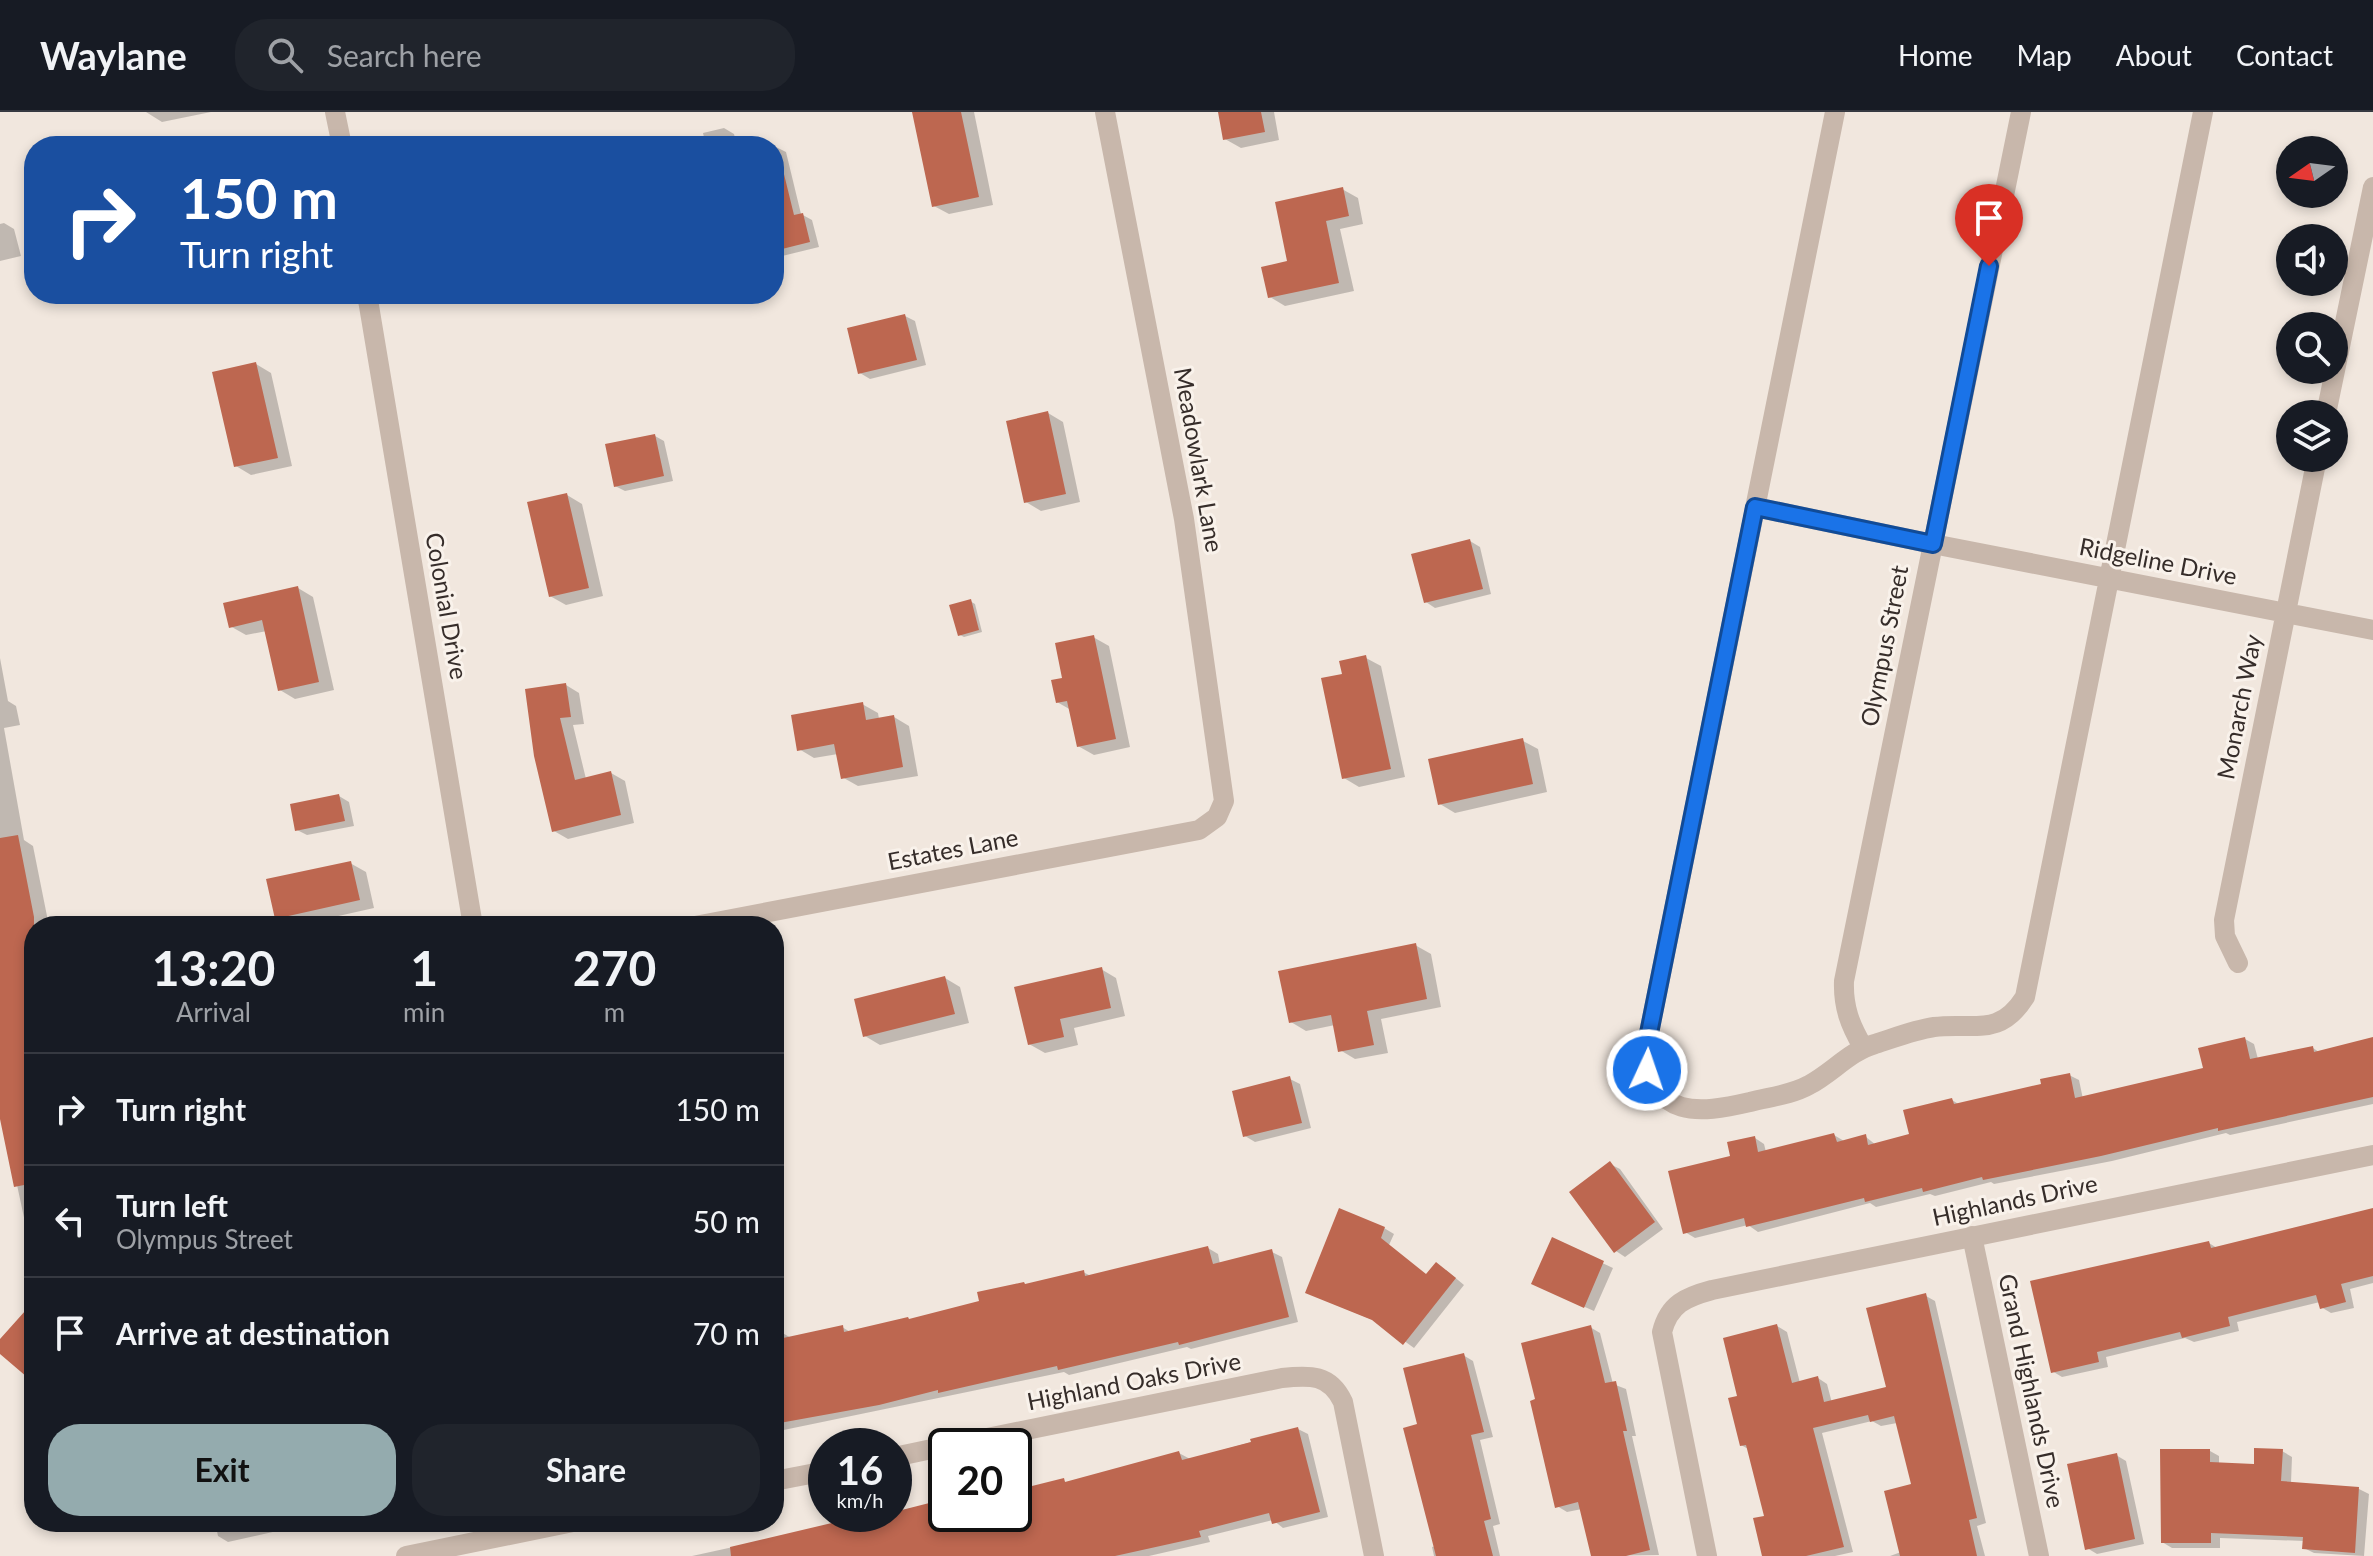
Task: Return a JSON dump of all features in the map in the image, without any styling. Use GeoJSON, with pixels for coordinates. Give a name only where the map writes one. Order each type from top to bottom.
{"type":"FeatureCollection","features":[{"type":"Feature","properties":{"kind":"street"},"geometry":{"type":"LineString","coordinates":[[335,112],[340,136]]}},
{"type":"Feature","properties":{"kind":"street","name":"Meadowlark Lane"},"geometry":{"type":"LineString","coordinates":[[1105,112],[1184,519],[1224,801],[1217,817]]}},
{"type":"Feature","properties":{"kind":"street"},"geometry":{"type":"LineString","coordinates":[[1835,112],[1645,1053],[1653,1084],[1664,1097],[1681,1108],[1708,1110],[1797,1091],[1863,1047],[1935,1027],[1997,1024],[2017,1010],[2025,997],[2203,112]]}},
{"type":"Feature","properties":{"kind":"street","name":"Olympus Street"},"geometry":{"type":"LineString","coordinates":[[1863,1047],[1846,1011],[1844,981],[2021,112]]}},
{"type":"Feature","properties":{"kind":"street"},"geometry":{"type":"LineString","coordinates":[[2329,400],[2373,187]]}},
{"type":"Feature","properties":{"kind":"street","name":"Colonial Drive"},"geometry":{"type":"LineString","coordinates":[[369,304],[471,916]]}},
{"type":"Feature","properties":{"kind":"street","name":"Monarch Way"},"geometry":{"type":"LineString","coordinates":[[2238,963],[2229,950],[2224,920],[2314,472]]}},
{"type":"Feature","properties":{"kind":"street","name":"Ridgeline Drive"},"geometry":{"type":"LineString","coordinates":[[1755,507],[2373,630]]}},
{"type":"Feature","properties":{"kind":"street","name":"Estates Lane"},"geometry":{"type":"LineString","coordinates":[[748,916],[1199,830],[1217,817]]}},
{"type":"Feature","properties":{"kind":"street","name":"Highlands Drive"},"geometry":{"type":"LineString","coordinates":[[1707,1556],[1662,1332],[1672,1309],[1690,1296],[2373,1155]]}},
{"type":"Feature","properties":{"kind":"street","name":"Grand Highlands Drive"},"geometry":{"type":"LineString","coordinates":[[1972,1236],[2039,1556]]}},
{"type":"Feature","properties":{"kind":"street","name":"Highland Oaks Drive"},"geometry":{"type":"LineString","coordinates":[[1032,1429],[1282,1378],[1308,1375],[1331,1383],[1343,1402],[1349,1423],[1374,1556]]}},
{"type":"Feature","properties":{"kind":"street"},"geometry":{"type":"LineString","coordinates":[[784,1479],[808,1474]]}},
{"type":"Feature","properties":{"kind":"street"},"geometry":{"type":"LineString","coordinates":[[406,1556],[524,1532]]}},
{"type":"Feature","properties":{"kind":"building"},"geometry":{"type":"Polygon","coordinates":[[[912,112],[961,112],[979,197],[932,207],[912,112]]]}},
{"type":"Feature","properties":{"kind":"building"},"geometry":{"type":"Polygon","coordinates":[[[1218,112],[1261,112],[1265,132],[1223,140],[1218,112]]]}},
{"type":"Feature","properties":{"kind":"building"},"geometry":{"type":"Polygon","coordinates":[[[784,174],[794,215],[803,213],[810,242],[784,248],[784,174]]]}},
{"type":"Feature","properties":{"kind":"building"},"geometry":{"type":"Polygon","coordinates":[[[1343,187],[1349,216],[1326,221],[1339,283],[1268,298],[1261,267],[1287,261],[1275,202],[1343,187]]]}},
{"type":"Feature","properties":{"kind":"building"},"geometry":{"type":"Polygon","coordinates":[[[905,314],[917,360],[858,374],[847,328],[905,314]]]}},
{"type":"Feature","properties":{"kind":"building"},"geometry":{"type":"Polygon","coordinates":[[[256,362],[278,458],[234,467],[212,372],[256,362]]]}},
{"type":"Feature","properties":{"kind":"building"},"geometry":{"type":"Polygon","coordinates":[[[1048,411],[1066,494],[1024,503],[1006,421],[1048,411]]]}},
{"type":"Feature","properties":{"kind":"building"},"geometry":{"type":"Polygon","coordinates":[[[655,434],[664,476],[614,487],[605,444],[655,434]]]}},
{"type":"Feature","properties":{"kind":"building"},"geometry":{"type":"Polygon","coordinates":[[[567,493],[589,588],[549,597],[527,502],[567,493]]]}},
{"type":"Feature","properties":{"kind":"building"},"geometry":{"type":"Polygon","coordinates":[[[1470,539],[1483,589],[1424,603],[1411,554],[1470,539]]]}},
{"type":"Feature","properties":{"kind":"building"},"geometry":{"type":"Polygon","coordinates":[[[298,586],[319,682],[278,691],[262,620],[229,628],[223,603],[298,586]]]}},
{"type":"Feature","properties":{"kind":"building"},"geometry":{"type":"Polygon","coordinates":[[[971,599],[979,630],[958,636],[949,605],[971,599]]]}},
{"type":"Feature","properties":{"kind":"building"},"geometry":{"type":"Polygon","coordinates":[[[1094,635],[1116,739],[1077,747],[1067,701],[1056,703],[1051,680],[1062,678],[1055,643],[1094,635]]]}},
{"type":"Feature","properties":{"kind":"building"},"geometry":{"type":"Polygon","coordinates":[[[1366,655],[1391,769],[1342,779],[1321,678],[1342,674],[1339,661],[1366,655]]]}},
{"type":"Feature","properties":{"kind":"building"},"geometry":{"type":"Polygon","coordinates":[[[566,683],[571,717],[560,718],[575,780],[611,771],[621,815],[552,832],[534,756],[525,689],[566,683]]]}},
{"type":"Feature","properties":{"kind":"building"},"geometry":{"type":"Polygon","coordinates":[[[863,702],[866,720],[894,715],[903,767],[841,779],[834,744],[797,751],[791,715],[863,702]]]}},
{"type":"Feature","properties":{"kind":"building"},"geometry":{"type":"Polygon","coordinates":[[[1523,738],[1533,784],[1438,805],[1428,759],[1523,738]]]}},
{"type":"Feature","properties":{"kind":"building"},"geometry":{"type":"Polygon","coordinates":[[[339,794],[345,821],[295,831],[290,804],[339,794]]]}},
{"type":"Feature","properties":{"kind":"building"},"geometry":{"type":"Polygon","coordinates":[[[18,835],[34,916],[24,916],[24,1185],[14,1187],[0,1119],[0,838],[18,835]]]}},
{"type":"Feature","properties":{"kind":"building"},"geometry":{"type":"Polygon","coordinates":[[[351,861],[360,900],[288,916],[274,916],[266,879],[351,861]]]}},
{"type":"Feature","properties":{"kind":"building"},"geometry":{"type":"Polygon","coordinates":[[[1416,943],[1427,999],[1367,1011],[1374,1045],[1338,1052],[1331,1015],[1289,1023],[1278,971],[1416,943]]]}},
{"type":"Feature","properties":{"kind":"building"},"geometry":{"type":"Polygon","coordinates":[[[1102,967],[1111,1008],[1060,1019],[1064,1037],[1028,1045],[1014,987],[1102,967]]]}},
{"type":"Feature","properties":{"kind":"building"},"geometry":{"type":"Polygon","coordinates":[[[945,976],[955,1014],[863,1037],[854,999],[945,976]]]}},
{"type":"Feature","properties":{"kind":"building"},"geometry":{"type":"Polygon","coordinates":[[[2245,1037],[2250,1059],[2313,1046],[2314,1052],[2373,1037],[2373,1097],[2218,1131],[2218,1128],[2101,1156],[1983,1180],[1982,1177],[1923,1192],[1922,1188],[1865,1202],[1864,1198],[1746,1227],[1744,1218],[1683,1234],[1668,1171],[1730,1156],[1727,1142],[1755,1136],[1758,1152],[1834,1133],[1837,1142],[1866,1134],[1868,1145],[1909,1134],[1903,1110],[1952,1098],[1954,1104],[2041,1084],[2040,1079],[2070,1073],[2075,1098],[2203,1068],[2198,1048],[2245,1037]]]}},
{"type":"Feature","properties":{"kind":"building"},"geometry":{"type":"Polygon","coordinates":[[[1290,1076],[1302,1123],[1243,1137],[1232,1091],[1290,1076]]]}},
{"type":"Feature","properties":{"kind":"building"},"geometry":{"type":"Polygon","coordinates":[[[1610,1161],[1655,1222],[1614,1253],[1569,1192],[1610,1161]]]}},
{"type":"Feature","properties":{"kind":"building"},"geometry":{"type":"Polygon","coordinates":[[[1339,1208],[1385,1227],[1381,1238],[1426,1274],[1436,1262],[1456,1278],[1403,1345],[1372,1320],[1305,1293],[1339,1208]]]}},
{"type":"Feature","properties":{"kind":"building"},"geometry":{"type":"Polygon","coordinates":[[[2373,1208],[2373,1276],[2341,1284],[2346,1302],[2320,1309],[2316,1295],[2228,1317],[2230,1326],[2182,1338],[2180,1332],[2097,1352],[2099,1362],[2051,1373],[2030,1281],[2209,1241],[2211,1248],[2373,1208]]]}},
{"type":"Feature","properties":{"kind":"building"},"geometry":{"type":"Polygon","coordinates":[[[1552,1237],[1604,1261],[1584,1308],[1531,1284],[1552,1237]]]}},
{"type":"Feature","properties":{"kind":"building"},"geometry":{"type":"Polygon","coordinates":[[[1208,1246],[1213,1264],[1272,1249],[1289,1317],[1179,1345],[1178,1342],[1058,1370],[1057,1366],[938,1393],[938,1390],[879,1405],[784,1422],[784,1338],[843,1325],[844,1332],[909,1319],[979,1301],[977,1292],[1084,1270],[1085,1276],[1208,1246]]]}},
{"type":"Feature","properties":{"kind":"building"},"geometry":{"type":"Polygon","coordinates":[[[1926,1293],[1977,1518],[1969,1520],[1977,1556],[1900,1556],[1884,1491],[1911,1484],[1894,1416],[1870,1422],[1868,1415],[1813,1428],[1844,1547],[1806,1556],[1762,1556],[1753,1518],[1764,1516],[1746,1445],[1740,1446],[1728,1398],[1737,1396],[1723,1338],[1777,1324],[1792,1383],[1818,1376],[1824,1402],[1886,1387],[1866,1308],[1926,1293]]]}},
{"type":"Feature","properties":{"kind":"building"},"geometry":{"type":"Polygon","coordinates":[[[24,1312],[24,1374],[0,1354],[0,1339],[24,1312]]]}},
{"type":"Feature","properties":{"kind":"building"},"geometry":{"type":"Polygon","coordinates":[[[1591,1325],[1605,1383],[1616,1381],[1627,1431],[1623,1431],[1650,1550],[1626,1556],[1591,1556],[1578,1502],[1555,1508],[1530,1401],[1535,1399],[1521,1343],[1591,1325]]]}},
{"type":"Feature","properties":{"kind":"building"},"geometry":{"type":"Polygon","coordinates":[[[1464,1353],[1484,1432],[1471,1435],[1491,1519],[1484,1521],[1493,1556],[1436,1556],[1403,1428],[1417,1424],[1403,1368],[1464,1353]]]}},
{"type":"Feature","properties":{"kind":"building"},"geometry":{"type":"Polygon","coordinates":[[[1298,1427],[1320,1512],[1272,1524],[1269,1513],[1199,1531],[1201,1537],[1115,1556],[731,1556],[730,1547],[808,1529],[808,1532],[912,1532],[912,1507],[928,1503],[928,1532],[1032,1532],[1032,1486],[1064,1478],[1065,1482],[1179,1451],[1182,1460],[1251,1442],[1250,1439],[1298,1427]]]}},
{"type":"Feature","properties":{"kind":"building"},"geometry":{"type":"Polygon","coordinates":[[[2254,1448],[2283,1449],[2281,1481],[2359,1487],[2355,1553],[2302,1549],[2303,1537],[2211,1533],[2211,1543],[2161,1543],[2160,1449],[2210,1449],[2210,1462],[2254,1464],[2254,1448]]]}},
{"type":"Feature","properties":{"kind":"building"},"geometry":{"type":"Polygon","coordinates":[[[2117,1453],[2135,1539],[2085,1550],[2067,1464],[2117,1453]]]}},
{"type":"Feature","properties":{"kind":"route"},"geometry":{"type":"LineString","coordinates":[[1647,1070],[1645,1053],[1755,507],[1933,544],[1989,266]]}}]}
